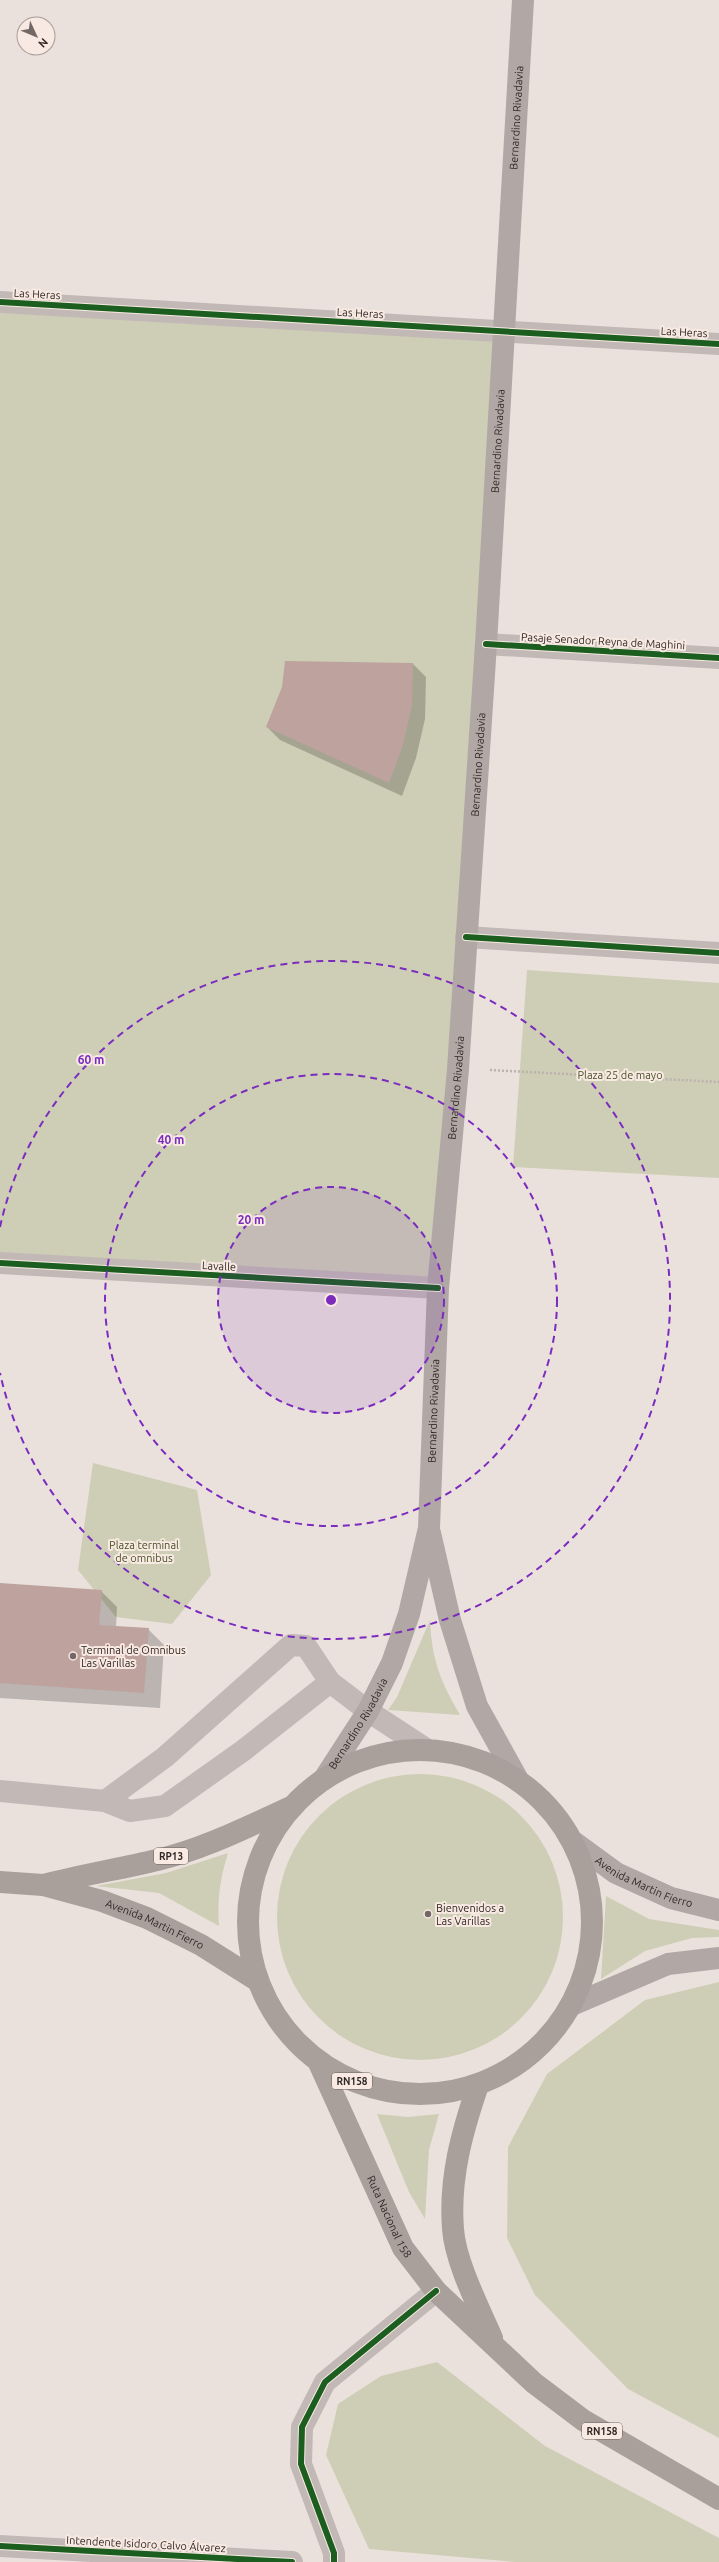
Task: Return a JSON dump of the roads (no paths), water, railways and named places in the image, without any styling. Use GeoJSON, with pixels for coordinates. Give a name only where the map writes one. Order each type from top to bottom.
{"type":"FeatureCollection","features":[{"type":"Feature","properties":{"kind":"highway","name":"RN158"},"geometry":{"type":"LineString","coordinates":[[426,1749],[458,1753],[483,1761],[517,1778],[540,1797],[559,1818],[575,1843],[590,1882],[594,1924],[588,1966],[572,2005],[548,2039],[516,2066],[478,2085],[437,2094],[395,2094],[355,2083],[319,2063],[293,2040],[272,2012],[258,1982],[249,1945],[248,1908],[256,1871],[271,1836],[293,1806],[324,1779],[362,1758],[393,1752],[426,1749]]}},
{"type":"Feature","properties":{"kind":"highway","name":"Avenida Martin Fierro"},"geometry":{"type":"LineString","coordinates":[[43,1885],[91,1872],[158,1860],[223,1838],[293,1806]]}},
{"type":"Feature","properties":{"kind":"highway","name":"Avenida Martin Fierro"},"geometry":{"type":"LineString","coordinates":[[0,1882],[43,1885],[102,1901],[147,1918],[201,1945],[258,1982]]}},
{"type":"Feature","properties":{"kind":"highway","name":"Ruta Nacional 158"},"geometry":{"type":"LineString","coordinates":[[319,2063],[403,2248],[436,2291],[534,2383],[583,2420],[719,2499]]}},
{"type":"Feature","properties":{"kind":"highway","name":"Ruta Nacional 158"},"geometry":{"type":"LineString","coordinates":[[478,2085],[461,2135],[453,2177],[453,2230],[467,2281],[496,2346]]}},
{"type":"Feature","properties":{"kind":"main road","name":"Bernardino Rivadavia"},"geometry":{"type":"LineString","coordinates":[[324,1779],[368,1711],[392,1663],[409,1614],[429,1528],[438,1288],[458,1069],[486,644],[502,331],[523,0]]}},
{"type":"Feature","properties":{"kind":"main road","name":"Bernardino Rivadavia"},"geometry":{"type":"LineString","coordinates":[[429,1528],[450,1620],[477,1706],[517,1778]]}},
{"type":"Feature","properties":{"kind":"main road","name":"Avenida Martin Fierro"},"geometry":{"type":"LineString","coordinates":[[575,1843],[616,1873],[664,1895],[719,1910]]}},
{"type":"Feature","properties":{"kind":"main road"},"geometry":{"type":"LineString","coordinates":[[572,2005],[668,1964],[719,1958]]}},
{"type":"Feature","properties":{"kind":"street","name":"Las Heras"},"geometry":{"type":"LineString","coordinates":[[0,302],[719,344]]}},
{"type":"Feature","properties":{"kind":"street","name":"Pasaje Senador Reyna de Maghini"},"geometry":{"type":"LineString","coordinates":[[486,644],[719,658]]}},
{"type":"Feature","properties":{"kind":"street"},"geometry":{"type":"LineString","coordinates":[[466,937],[719,954]]}},
{"type":"Feature","properties":{"kind":"street","name":"Lavalle"},"geometry":{"type":"LineString","coordinates":[[0,1263],[438,1288]]}},
{"type":"Feature","properties":{"kind":"street"},"geometry":{"type":"LineString","coordinates":[[105,1801],[165,1757],[290,1645],[306,1646],[330,1682],[368,1711],[426,1749]]}},
{"type":"Feature","properties":{"kind":"street"},"geometry":{"type":"LineString","coordinates":[[0,1792],[105,1801],[130,1811],[165,1806],[244,1750],[330,1682]]}},
{"type":"Feature","properties":{"kind":"street"},"geometry":{"type":"LineString","coordinates":[[334,2562],[334,2552],[301,2464],[302,2427],[325,2382],[436,2291]]}},
{"type":"Feature","properties":{"kind":"street","name":"Intendente Isidoro Calvo Álvarez"},"geometry":{"type":"LineString","coordinates":[[0,2546],[292,2562]]}},
{"type":"Feature","properties":{"kind":"place","name":"Terminal de Omnibus Las Varillas"},"geometry":{"type":"Point","coordinates":[73,1656]}},
{"type":"Feature","properties":{"kind":"place","name":"Bienvenidos a Las Varillas"},"geometry":{"type":"Point","coordinates":[428,1914]}},
{"type":"Feature","properties":{"kind":"park label","name":"Plaza 25 de mayo"},"geometry":{"type":"Point","coordinates":[620,1075]}},
{"type":"Feature","properties":{"kind":"park label","name":"Plaza terminal de omnibus"},"geometry":{"type":"Point","coordinates":[144,1551]}}]}
